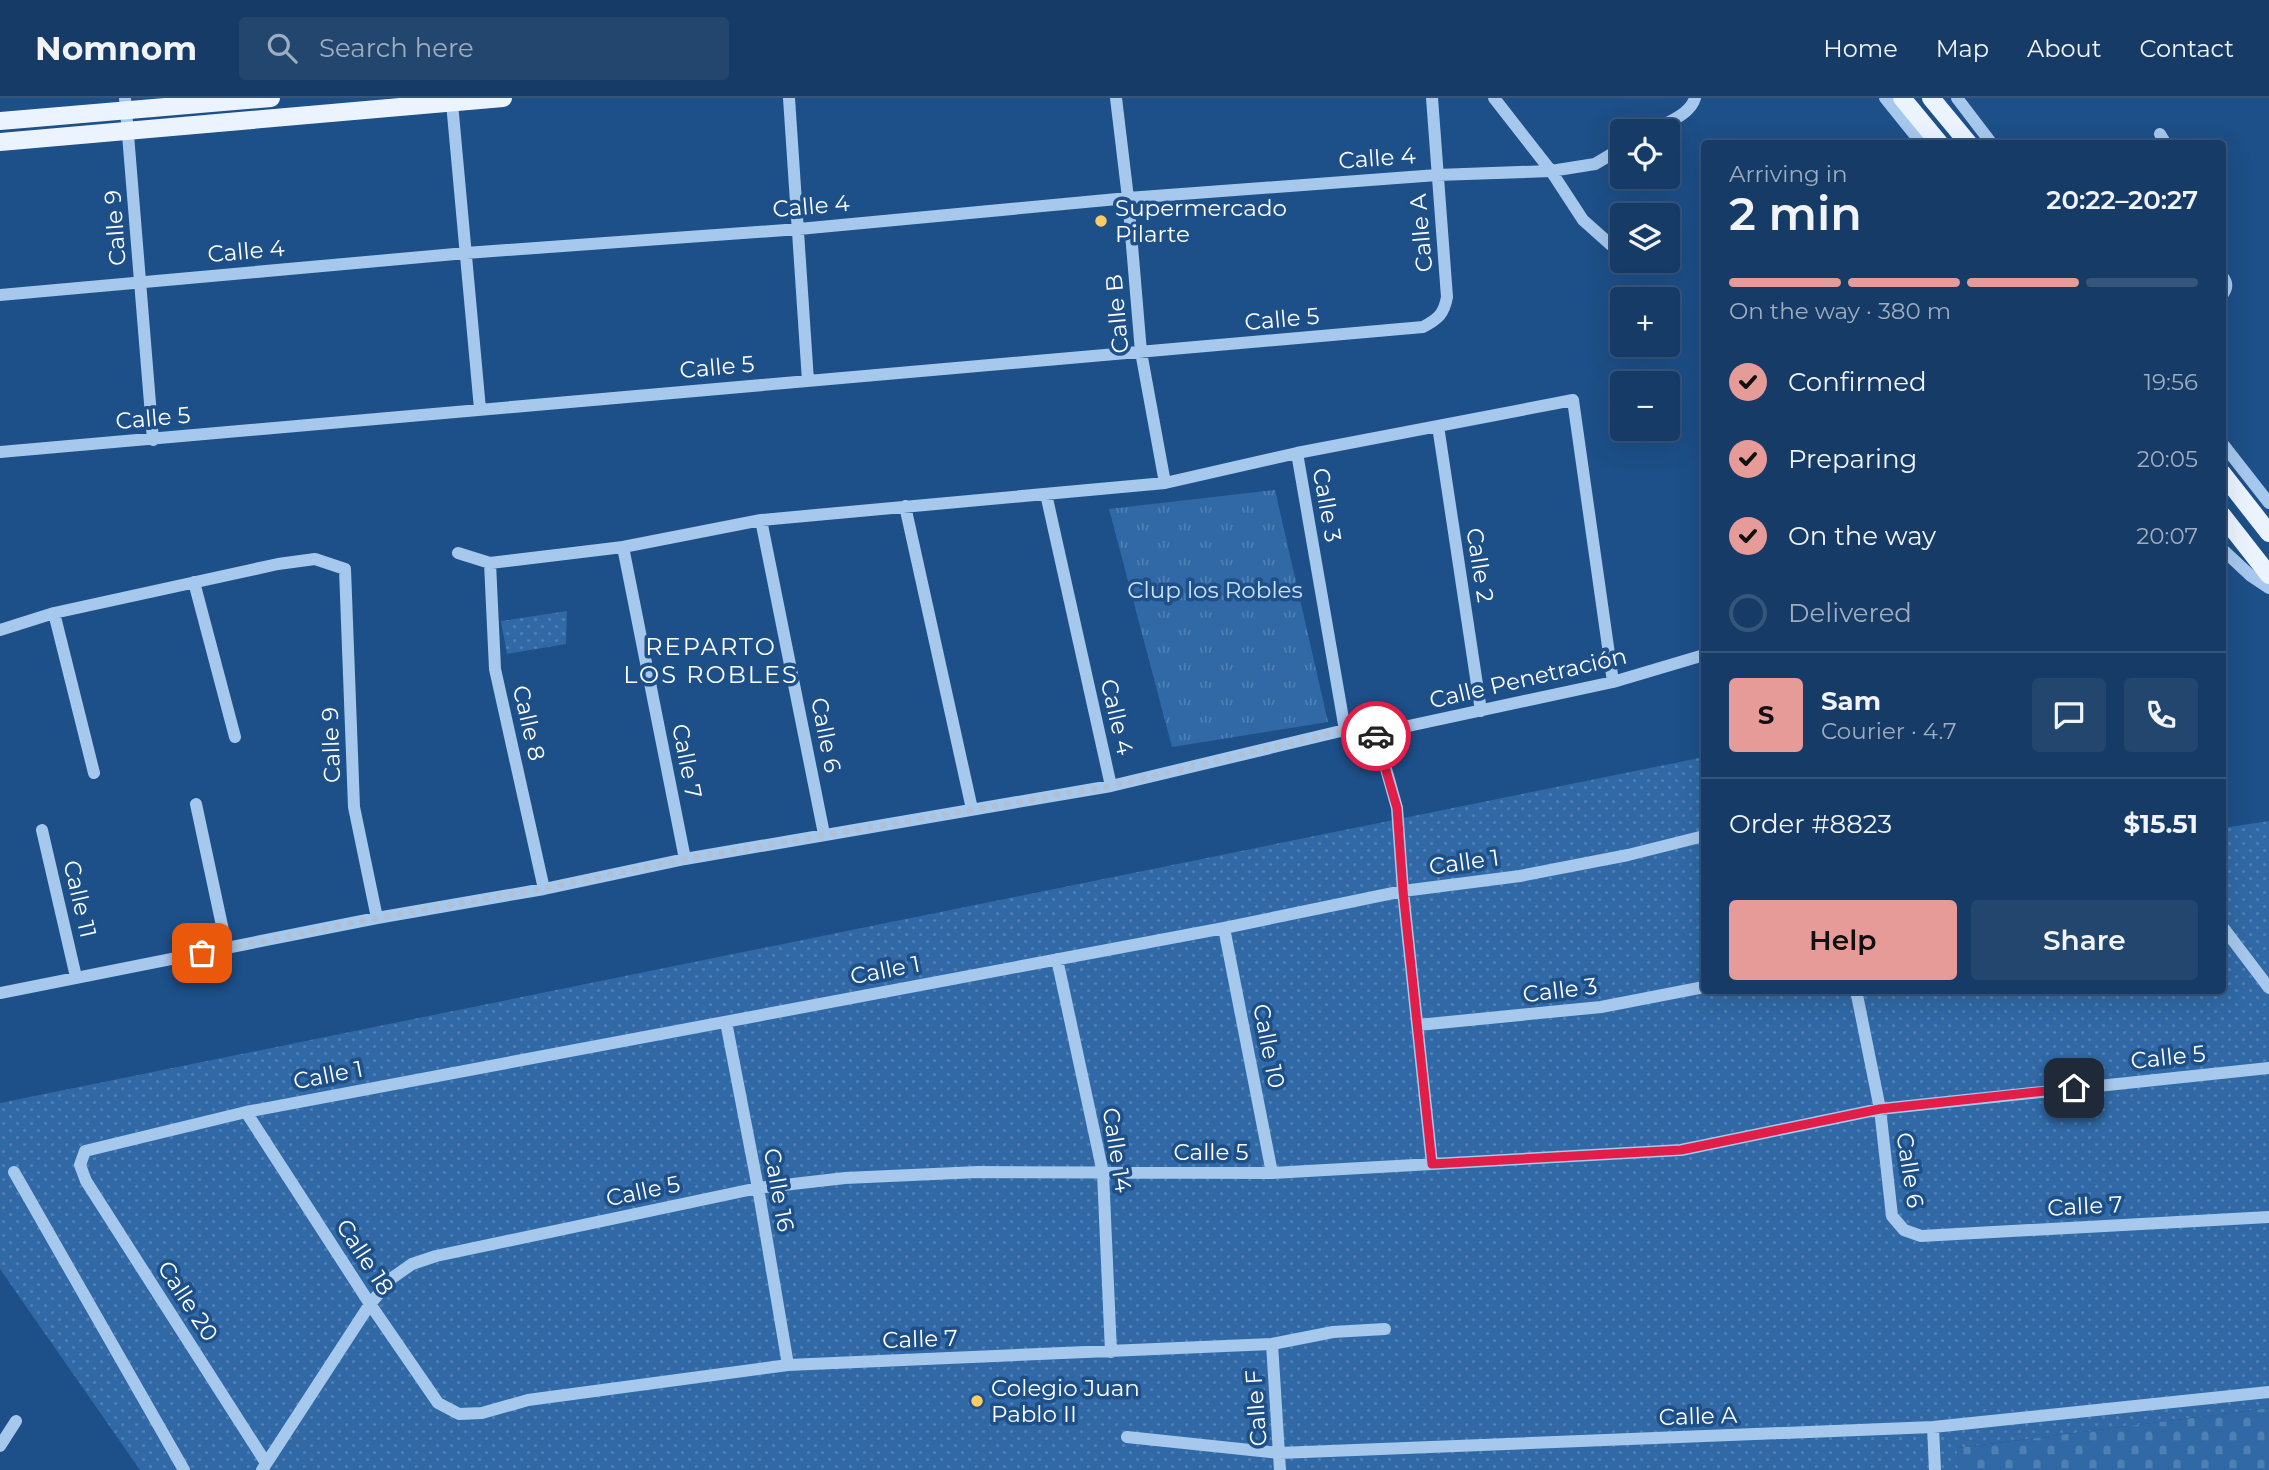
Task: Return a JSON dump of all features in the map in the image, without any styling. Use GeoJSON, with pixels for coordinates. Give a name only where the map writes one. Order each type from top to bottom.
{"type":"FeatureCollection","features":[{"type":"Feature","properties":{"kind":"main road"},"geometry":{"type":"LineString","coordinates":[[0,121],[125,104],[271,98]]}},
{"type":"Feature","properties":{"kind":"main road"},"geometry":{"type":"LineString","coordinates":[[0,142],[503,98]]}},
{"type":"Feature","properties":{"kind":"main road"},"geometry":{"type":"LineString","coordinates":[[1902,98],[1937,140]]}},
{"type":"Feature","properties":{"kind":"main road"},"geometry":{"type":"LineString","coordinates":[[1931,98],[1966,140]]}},
{"type":"Feature","properties":{"kind":"main road"},"geometry":{"type":"LineString","coordinates":[[2226,478],[2269,533]]}},
{"type":"Feature","properties":{"kind":"main road"},"geometry":{"type":"LineString","coordinates":[[2226,520],[2269,575]]}},
{"type":"Feature","properties":{"kind":"street"},"geometry":{"type":"LineString","coordinates":[[789,98],[808,381]]}},
{"type":"Feature","properties":{"kind":"street","name":"Calle B"},"geometry":{"type":"LineString","coordinates":[[1116,98],[1128,198],[1141,352],[1166,483]]}},
{"type":"Feature","properties":{"kind":"street","name":"Calle A"},"geometry":{"type":"LineString","coordinates":[[1432,98],[1447,297],[1445,309],[1437,320]]}},
{"type":"Feature","properties":{"kind":"street"},"geometry":{"type":"LineString","coordinates":[[1494,98],[1551,171],[1583,220],[1610,244]]}},
{"type":"Feature","properties":{"kind":"street"},"geometry":{"type":"LineString","coordinates":[[1674,119],[1685,113],[1695,98]]}},
{"type":"Feature","properties":{"kind":"street"},"geometry":{"type":"LineString","coordinates":[[1885,98],[1919,140]]}},
{"type":"Feature","properties":{"kind":"street"},"geometry":{"type":"LineString","coordinates":[[1957,98],[1989,140]]}},
{"type":"Feature","properties":{"kind":"street"},"geometry":{"type":"LineString","coordinates":[[452,103],[480,409]]}},
{"type":"Feature","properties":{"kind":"street","name":"Calle 9"},"geometry":{"type":"LineString","coordinates":[[125,104],[153,440]]}},
{"type":"Feature","properties":{"kind":"street","name":"Calle 4"},"geometry":{"type":"LineString","coordinates":[[0,295],[466,253],[799,229],[1128,198],[1437,175],[1551,171],[1595,163],[1610,155]]}},
{"type":"Feature","properties":{"kind":"street","name":"Calle 5"},"geometry":{"type":"LineString","coordinates":[[0,452],[1405,329],[1423,327],[1437,320]]}},
{"type":"Feature","properties":{"kind":"street"},"geometry":{"type":"LineString","coordinates":[[458,553],[490,563],[623,547],[761,520],[1166,483],[1297,453],[1573,400],[1614,682]]}},
{"type":"Feature","properties":{"kind":"street","name":"Calle 2"},"geometry":{"type":"LineString","coordinates":[[1438,426],[1481,711]]}},
{"type":"Feature","properties":{"kind":"street"},"geometry":{"type":"LineString","coordinates":[[2226,448],[2269,503]]}},
{"type":"Feature","properties":{"kind":"street","name":"Calle 3"},"geometry":{"type":"LineString","coordinates":[[1297,453],[1345,730]]}},
{"type":"Feature","properties":{"kind":"street","name":"Calle 4"},"geometry":{"type":"LineString","coordinates":[[1046,494],[1111,786]]}},
{"type":"Feature","properties":{"kind":"street"},"geometry":{"type":"LineString","coordinates":[[905,506],[972,809]]}},
{"type":"Feature","properties":{"kind":"street","name":"Calle 6"},"geometry":{"type":"LineString","coordinates":[[761,520],[824,834]]}},
{"type":"Feature","properties":{"kind":"street","name":"Calle 7"},"geometry":{"type":"LineString","coordinates":[[623,547],[685,859]]}},
{"type":"Feature","properties":{"kind":"street"},"geometry":{"type":"LineString","coordinates":[[2226,553],[2269,588]]}},
{"type":"Feature","properties":{"kind":"street","name":"Calle 9"},"geometry":{"type":"LineString","coordinates":[[194,582],[315,559],[345,569],[355,807],[377,918]]}},
{"type":"Feature","properties":{"kind":"street","name":"Calle 8"},"geometry":{"type":"LineString","coordinates":[[490,563],[495,669],[544,888]]}},
{"type":"Feature","properties":{"kind":"street"},"geometry":{"type":"LineString","coordinates":[[0,630],[54,613],[194,582],[235,737]]}},
{"type":"Feature","properties":{"kind":"street"},"geometry":{"type":"LineString","coordinates":[[54,613],[94,773]]}},
{"type":"Feature","properties":{"kind":"street","name":"Calle Penetración"},"geometry":{"type":"LineString","coordinates":[[0,993],[685,859],[1111,786],[1345,730],[1376,733],[1614,682],[1701,656]]}},
{"type":"Feature","properties":{"kind":"street"},"geometry":{"type":"LineString","coordinates":[[1376,733],[1397,808],[1403,891],[1432,1164]]}},
{"type":"Feature","properties":{"kind":"street"},"geometry":{"type":"LineString","coordinates":[[196,804],[227,948]]}},
{"type":"Feature","properties":{"kind":"street","name":"Calle 11"},"geometry":{"type":"LineString","coordinates":[[42,830],[76,977]]}},
{"type":"Feature","properties":{"kind":"street","name":"Calle 1"},"geometry":{"type":"LineString","coordinates":[[80,1160],[85,1151],[95,1147],[246,1112],[1224,928],[1403,891],[1520,876],[1628,855],[1701,836]]}},
{"type":"Feature","properties":{"kind":"street","name":"Calle 10"},"geometry":{"type":"LineString","coordinates":[[1224,928],[1272,1173]]}},
{"type":"Feature","properties":{"kind":"street"},"geometry":{"type":"LineString","coordinates":[[2226,931],[2269,988]]}},
{"type":"Feature","properties":{"kind":"street","name":"Calle 14"},"geometry":{"type":"LineString","coordinates":[[1057,959],[1103,1173],[1111,1352]]}},
{"type":"Feature","properties":{"kind":"street","name":"Calle 3"},"geometry":{"type":"LineString","coordinates":[[1418,1025],[1601,1007],[1701,988]]}},
{"type":"Feature","properties":{"kind":"street","name":"Calle 6"},"geometry":{"type":"LineString","coordinates":[[1857,994],[1880,1109],[1892,1216],[1904,1230]]}},
{"type":"Feature","properties":{"kind":"street","name":"Calle 16"},"geometry":{"type":"LineString","coordinates":[[726,1022],[788,1365]]}},
{"type":"Feature","properties":{"kind":"street","name":"Calle 5"},"geometry":{"type":"LineString","coordinates":[[264,1466],[370,1304],[392,1278],[412,1264],[436,1256],[758,1188],[845,1178],[978,1172],[1272,1173],[1681,1150],[1880,1109],[2269,1068]]}},
{"type":"Feature","properties":{"kind":"street","name":"Calle 18"},"geometry":{"type":"LineString","coordinates":[[246,1112],[370,1304],[438,1403],[459,1414]]}},
{"type":"Feature","properties":{"kind":"street","name":"Calle 20"},"geometry":{"type":"LineString","coordinates":[[80,1160],[80,1171],[86,1181],[264,1466]]}},
{"type":"Feature","properties":{"kind":"street"},"geometry":{"type":"LineString","coordinates":[[14,1172],[184,1470]]}},
{"type":"Feature","properties":{"kind":"street","name":"Calle 7"},"geometry":{"type":"LineString","coordinates":[[1904,1230],[1921,1236],[2269,1217]]}},
{"type":"Feature","properties":{"kind":"street","name":"Calle 7"},"geometry":{"type":"LineString","coordinates":[[459,1414],[482,1413],[528,1400],[788,1365],[1272,1344],[1333,1332],[1385,1329]]}},
{"type":"Feature","properties":{"kind":"street","name":"Calle F"},"geometry":{"type":"LineString","coordinates":[[1272,1344],[1280,1470]]}},
{"type":"Feature","properties":{"kind":"street","name":"Calle A"},"geometry":{"type":"LineString","coordinates":[[1127,1437],[1279,1453],[1933,1427],[2269,1392]]}},
{"type":"Feature","properties":{"kind":"street"},"geometry":{"type":"LineString","coordinates":[[0,1446],[16,1421]]}},
{"type":"Feature","properties":{"kind":"street"},"geometry":{"type":"LineString","coordinates":[[1933,1427],[1935,1470]]}},
{"type":"Feature","properties":{"kind":"green space","name":"Clup los Robles"},"geometry":{"type":"Polygon","coordinates":[[[1275,490],[1328,722],[1172,747],[1109,509],[1275,490]]]}},
{"type":"Feature","properties":{"kind":"green space"},"geometry":{"type":"Polygon","coordinates":[[[567,611],[566,644],[507,654],[501,621],[567,611]]]}},
{"type":"Feature","properties":{"kind":"green space"},"geometry":{"type":"Polygon","coordinates":[[[1701,758],[1701,994],[2226,994],[2226,828],[2269,821],[2269,1408],[1957,1448],[1959,1470],[140,1470],[0,1269],[0,1103],[1701,758]]]}},
{"type":"Feature","properties":{"kind":"green space"},"geometry":{"type":"Polygon","coordinates":[[[2269,1408],[2269,1470],[1959,1470],[1957,1448],[2269,1408]]]}},
{"type":"Feature","properties":{"kind":"way so far"},"geometry":{"type":"LineString","coordinates":[[202,953],[685,859],[1111,786],[1345,730],[1376,733],[1376,736]]}},
{"type":"Feature","properties":{"kind":"place","name":"Supermercado Pilarte"},"geometry":{"type":"Point","coordinates":[1101,221]}},
{"type":"Feature","properties":{"kind":"place","name":"Colegio Juan Pablo II"},"geometry":{"type":"Point","coordinates":[977,1401]}},
{"type":"Feature","properties":{"kind":"district","name":"REPARTO LOS ROBLES"},"geometry":{"type":"Point","coordinates":[711,661]}},
{"type":"Feature","properties":{"kind":"route"},"geometry":{"type":"LineString","coordinates":[[1376,736],[1397,808],[1403,891],[1432,1164],[1681,1150],[1880,1109],[2074,1088]]}}]}
